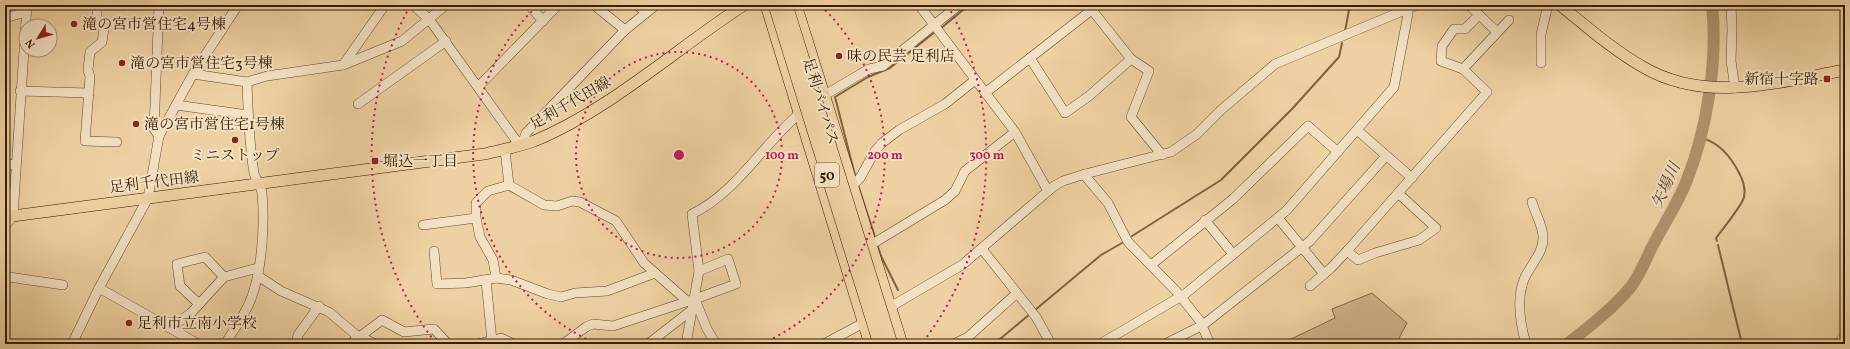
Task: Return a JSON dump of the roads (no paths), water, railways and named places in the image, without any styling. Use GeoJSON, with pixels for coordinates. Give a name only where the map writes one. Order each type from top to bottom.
{"type":"FeatureCollection","features":[{"type":"Feature","properties":{"kind":"highway","name":"50"},"geometry":{"type":"LineString","coordinates":[[766,5],[842,255],[866,323],[871,344]]}},
{"type":"Feature","properties":{"kind":"highway","name":"足利バイパス"},"geometry":{"type":"LineString","coordinates":[[775,5],[880,344]]}},
{"type":"Feature","properties":{"kind":"highway","name":"足利バイパス"},"geometry":{"type":"LineString","coordinates":[[786,5],[891,344]]}},
{"type":"Feature","properties":{"kind":"highway","name":"50"},"geometry":{"type":"LineString","coordinates":[[795,5],[869,246],[901,344]]}},
{"type":"Feature","properties":{"kind":"main road","name":"足利千代田線"},"geometry":{"type":"LineString","coordinates":[[9,216],[504,150],[522,145],[560,129],[604,102],[712,25],[744,5]]}},
{"type":"Feature","properties":{"kind":"main road"},"geometry":{"type":"LineString","coordinates":[[1560,5],[1612,47],[1643,68],[1661,77],[1700,87],[1735,88],[1845,70]]}},
{"type":"Feature","properties":{"kind":"street"},"geometry":{"type":"LineString","coordinates":[[97,5],[97,18],[104,29],[102,42],[90,52],[88,70],[90,76],[85,141],[117,142]]}},
{"type":"Feature","properties":{"kind":"street"},"geometry":{"type":"LineString","coordinates":[[159,5],[154,129],[159,136]]}},
{"type":"Feature","properties":{"kind":"street"},"geometry":{"type":"LineString","coordinates":[[72,344],[99,288],[148,198],[159,136],[193,74],[238,5]]}},
{"type":"Feature","properties":{"kind":"street"},"geometry":{"type":"LineString","coordinates":[[343,65],[385,5]]}},
{"type":"Feature","properties":{"kind":"street"},"geometry":{"type":"LineString","coordinates":[[413,5],[430,19],[515,139],[522,145],[526,133],[625,30],[656,5]]}},
{"type":"Feature","properties":{"kind":"street"},"geometry":{"type":"LineString","coordinates":[[193,74],[247,82],[267,76],[343,65],[402,41],[446,5]]}},
{"type":"Feature","properties":{"kind":"street"},"geometry":{"type":"LineString","coordinates":[[529,5],[543,20]]}},
{"type":"Feature","properties":{"kind":"street"},"geometry":{"type":"LineString","coordinates":[[478,87],[558,5]]}},
{"type":"Feature","properties":{"kind":"street"},"geometry":{"type":"LineString","coordinates":[[594,5],[625,30]]}},
{"type":"Feature","properties":{"kind":"street"},"geometry":{"type":"LineString","coordinates":[[637,5],[646,13]]}},
{"type":"Feature","properties":{"kind":"street"},"geometry":{"type":"LineString","coordinates":[[919,5],[1015,132],[1048,191]]}},
{"type":"Feature","properties":{"kind":"street"},"geometry":{"type":"LineString","coordinates":[[823,96],[869,69],[883,66],[959,5]]}},
{"type":"Feature","properties":{"kind":"street"},"geometry":{"type":"LineString","coordinates":[[824,344],[866,323],[890,307],[962,265],[1048,191],[1063,181],[1171,152],[1197,134],[1261,74],[1275,64],[1417,5]]}},
{"type":"Feature","properties":{"kind":"street"},"geometry":{"type":"LineString","coordinates":[[1469,5],[1497,32]]}},
{"type":"Feature","properties":{"kind":"street"},"geometry":{"type":"LineString","coordinates":[[1541,63],[1541,34],[1548,5]]}},
{"type":"Feature","properties":{"kind":"street"},"geometry":{"type":"LineString","coordinates":[[1731,5],[1731,61],[1735,88]]}},
{"type":"Feature","properties":{"kind":"street"},"geometry":{"type":"LineString","coordinates":[[985,93],[1030,58],[1092,6],[1131,59],[1148,71],[1131,117],[1162,155]]}},
{"type":"Feature","properties":{"kind":"street"},"geometry":{"type":"LineString","coordinates":[[5,18],[27,8],[15,164],[9,216],[5,226]]}},
{"type":"Feature","properties":{"kind":"street"},"geometry":{"type":"LineString","coordinates":[[1100,344],[1140,319],[1181,297],[1278,218],[1394,87],[1408,14],[1407,9]]}},
{"type":"Feature","properties":{"kind":"street"},"geometry":{"type":"LineString","coordinates":[[1310,286],[1347,251],[1399,194],[1487,92],[1463,69],[1441,61],[1442,46],[1454,29],[1465,28],[1479,15]]}},
{"type":"Feature","properties":{"kind":"street"},"geometry":{"type":"LineString","coordinates":[[1463,69],[1509,20]]}},
{"type":"Feature","properties":{"kind":"street"},"geometry":{"type":"LineString","coordinates":[[358,104],[446,42]]}},
{"type":"Feature","properties":{"kind":"street"},"geometry":{"type":"LineString","coordinates":[[1030,58],[1065,113],[1089,96],[1131,59]]}},
{"type":"Feature","properties":{"kind":"street"},"geometry":{"type":"LineString","coordinates":[[851,187],[860,178],[874,151],[882,143],[899,130],[945,104],[975,80]]}},
{"type":"Feature","properties":{"kind":"street"},"geometry":{"type":"LineString","coordinates":[[226,344],[250,300],[258,272],[263,228],[262,191],[254,175],[248,115],[247,82]]}},
{"type":"Feature","properties":{"kind":"street"},"geometry":{"type":"LineString","coordinates":[[20,91],[89,93]]}},
{"type":"Feature","properties":{"kind":"street"},"geometry":{"type":"LineString","coordinates":[[176,105],[248,115]]}},
{"type":"Feature","properties":{"kind":"street"},"geometry":{"type":"LineString","coordinates":[[686,344],[691,303],[699,271],[692,214],[715,202],[756,160],[784,127],[800,113]]}},
{"type":"Feature","properties":{"kind":"street"},"geometry":{"type":"LineString","coordinates":[[1151,265],[1233,199],[1308,126],[1338,152]]}},
{"type":"Feature","properties":{"kind":"street"},"geometry":{"type":"LineString","coordinates":[[1357,130],[1412,178]]}},
{"type":"Feature","properties":{"kind":"street"},"geometry":{"type":"LineString","coordinates":[[869,246],[945,200],[955,191],[965,171],[1015,132]]}},
{"type":"Feature","properties":{"kind":"street"},"geometry":{"type":"LineString","coordinates":[[504,150],[509,185]]}},
{"type":"Feature","properties":{"kind":"street"},"geometry":{"type":"LineString","coordinates":[[1165,344],[1203,325],[1302,248],[1386,156]]}},
{"type":"Feature","properties":{"kind":"street"},"geometry":{"type":"LineString","coordinates":[[5,165],[15,164]]}},
{"type":"Feature","properties":{"kind":"street"},"geometry":{"type":"LineString","coordinates":[[1085,174],[1108,203],[1128,242],[1181,297],[1203,325],[1210,344]]}},
{"type":"Feature","properties":{"kind":"street"},"geometry":{"type":"LineString","coordinates":[[496,278],[493,260],[480,237],[476,218],[476,203],[484,194],[488,191],[509,185],[544,205],[557,206],[572,201],[580,202],[616,221],[644,263],[691,303],[716,344]]}},
{"type":"Feature","properties":{"kind":"street"},"geometry":{"type":"LineString","coordinates":[[1347,251],[1358,260],[1375,253],[1419,240],[1436,228],[1399,194]]}},
{"type":"Feature","properties":{"kind":"street"},"geometry":{"type":"LineString","coordinates":[[1526,344],[1520,319],[1520,304],[1523,285],[1541,248],[1543,237],[1532,202]]}},
{"type":"Feature","properties":{"kind":"street"},"geometry":{"type":"LineString","coordinates":[[423,225],[476,218]]}},
{"type":"Feature","properties":{"kind":"street"},"geometry":{"type":"LineString","coordinates":[[1278,218],[1324,274]]}},
{"type":"Feature","properties":{"kind":"street"},"geometry":{"type":"LineString","coordinates":[[1205,220],[1234,254]]}},
{"type":"Feature","properties":{"kind":"street"},"geometry":{"type":"LineString","coordinates":[[982,249],[1018,293],[1044,329],[1051,344]]}},
{"type":"Feature","properties":{"kind":"street"},"geometry":{"type":"LineString","coordinates":[[434,251],[437,284],[466,283],[496,278],[511,280],[548,294],[561,297],[575,293],[607,291],[655,273]]}},
{"type":"Feature","properties":{"kind":"street"},"geometry":{"type":"LineString","coordinates":[[199,304],[180,286],[177,264],[205,257],[224,277]]}},
{"type":"Feature","properties":{"kind":"street"},"geometry":{"type":"LineString","coordinates":[[563,344],[586,327],[593,324],[613,326],[691,303],[736,284],[728,259],[699,271]]}},
{"type":"Feature","properties":{"kind":"street"},"geometry":{"type":"LineString","coordinates":[[170,328],[191,313],[224,277],[258,272],[281,291],[319,306],[359,336],[375,344]]}},
{"type":"Feature","properties":{"kind":"street"},"geometry":{"type":"LineString","coordinates":[[9,277],[63,285]]}},
{"type":"Feature","properties":{"kind":"street"},"geometry":{"type":"LineString","coordinates":[[486,280],[492,341]]}},
{"type":"Feature","properties":{"kind":"street"},"geometry":{"type":"LineString","coordinates":[[99,288],[198,344]]}},
{"type":"Feature","properties":{"kind":"street"},"geometry":{"type":"LineString","coordinates":[[954,344],[968,337],[1018,293]]}},
{"type":"Feature","properties":{"kind":"street"},"geometry":{"type":"LineString","coordinates":[[648,344],[691,303]]}},
{"type":"Feature","properties":{"kind":"street"},"geometry":{"type":"LineString","coordinates":[[296,344],[298,335],[319,306]]}},
{"type":"Feature","properties":{"kind":"street"},"geometry":{"type":"LineString","coordinates":[[350,344],[382,320],[404,332],[434,328],[448,344]]}},
{"type":"Feature","properties":{"kind":"street"},"geometry":{"type":"LineString","coordinates":[[1839,344],[1845,334]]}},
{"type":"Feature","properties":{"kind":"street"},"geometry":{"type":"LineString","coordinates":[[478,344],[501,338],[514,344]]}},
{"type":"Feature","properties":{"kind":"waterway"},"geometry":{"type":"LineString","coordinates":[[940,29],[969,5]]}},
{"type":"Feature","properties":{"kind":"waterway"},"geometry":{"type":"LineString","coordinates":[[1345,31],[1350,5]]}},
{"type":"Feature","properties":{"kind":"waterway","name":"矢場川"},"geometry":{"type":"LineString","coordinates":[[1567,344],[1608,310],[1634,283],[1687,180],[1700,139],[1709,94],[1713,48],[1712,5]]}},
{"type":"Feature","properties":{"kind":"waterway"},"geometry":{"type":"LineString","coordinates":[[856,179],[835,97],[868,77],[890,68],[936,31]]}},
{"type":"Feature","properties":{"kind":"waterway"},"geometry":{"type":"LineString","coordinates":[[1132,236],[1221,180],[1292,109],[1339,57],[1342,43]]}},
{"type":"Feature","properties":{"kind":"waterway"},"geometry":{"type":"LineString","coordinates":[[1701,137],[1712,142],[1723,150],[1733,162],[1741,176],[1745,191],[1743,200],[1716,238],[1717,241]]}},
{"type":"Feature","properties":{"kind":"waterway"},"geometry":{"type":"LineString","coordinates":[[858,185],[876,240]]}},
{"type":"Feature","properties":{"kind":"waterway"},"geometry":{"type":"LineString","coordinates":[[1035,310],[1101,255],[1122,243]]}},
{"type":"Feature","properties":{"kind":"waterway"},"geometry":{"type":"LineString","coordinates":[[877,244],[881,256],[898,290]]}},
{"type":"Feature","properties":{"kind":"waterway"},"geometry":{"type":"LineString","coordinates":[[5,274],[8,245]]}},
{"type":"Feature","properties":{"kind":"waterway"},"geometry":{"type":"LineString","coordinates":[[1718,245],[1742,344]]}},
{"type":"Feature","properties":{"kind":"waterway"},"geometry":{"type":"LineString","coordinates":[[994,344],[1030,314]]}},
{"type":"Feature","properties":{"kind":"place","name":"滝の宮市営住宅4号棟"},"geometry":{"type":"Point","coordinates":[74,24]}},
{"type":"Feature","properties":{"kind":"place","name":"味の民芸 足利店"},"geometry":{"type":"Point","coordinates":[839,56]}},
{"type":"Feature","properties":{"kind":"place","name":"滝の宮市営住宅3号棟"},"geometry":{"type":"Point","coordinates":[122,63]}},
{"type":"Feature","properties":{"kind":"place","name":"新宿十字路"},"geometry":{"type":"Point","coordinates":[1827,79]}},
{"type":"Feature","properties":{"kind":"place","name":"滝の宮市営住宅1号棟"},"geometry":{"type":"Point","coordinates":[136,124]}},
{"type":"Feature","properties":{"kind":"place","name":"ミニストップ"},"geometry":{"type":"Point","coordinates":[235,140]}},
{"type":"Feature","properties":{"kind":"place","name":"堀込一丁目"},"geometry":{"type":"Point","coordinates":[375,161]}},
{"type":"Feature","properties":{"kind":"place","name":"足利市立南小学校"},"geometry":{"type":"Point","coordinates":[129,323]}}]}
